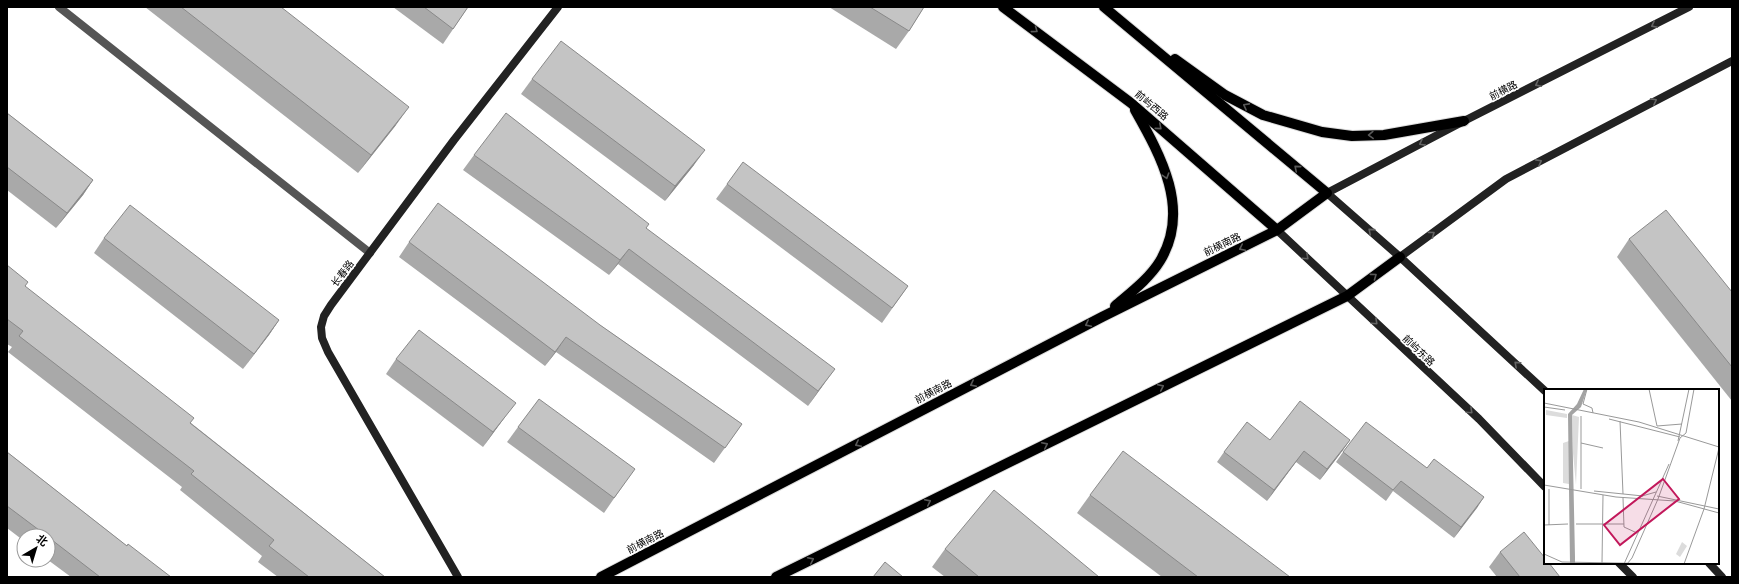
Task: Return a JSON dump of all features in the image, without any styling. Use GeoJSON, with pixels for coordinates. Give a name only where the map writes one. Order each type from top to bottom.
{"type":"FeatureCollection","features":[{"type":"Feature","properties":{"kind":"main road","name":"长春路"},"geometry":{"type":"LineString","coordinates":[[458,577],[328,352],[322,338],[321,327],[324,316],[370,253],[454,140],[558,7]]}},
{"type":"Feature","properties":{"kind":"main road","name":"前屿西路"},"geometry":{"type":"LineString","coordinates":[[1004,7],[1131,103],[1278,230]]}},
{"type":"Feature","properties":{"kind":"main road","name":"前横路"},"geometry":{"type":"LineString","coordinates":[[1327,193],[1464,121],[1689,7]]}},
{"type":"Feature","properties":{"kind":"main road"},"geometry":{"type":"LineString","coordinates":[[1105,8],[1225,95],[1263,115],[1322,132],[1352,136],[1384,135],[1464,121]]}},
{"type":"Feature","properties":{"kind":"main road"},"geometry":{"type":"LineString","coordinates":[[1105,8],[1327,193],[1400,257],[1544,390]]}},
{"type":"Feature","properties":{"kind":"main road"},"geometry":{"type":"LineString","coordinates":[[776,577],[1347,296],[1506,179],[1732,61]]}},
{"type":"Feature","properties":{"kind":"main road"},"geometry":{"type":"LineString","coordinates":[[1102,317],[1139,286],[1159,262],[1168,246],[1172,233],[1174,213],[1168,177],[1156,148],[1131,103]]}},
{"type":"Feature","properties":{"kind":"main road","name":"前横南路"},"geometry":{"type":"LineString","coordinates":[[601,577],[1102,317],[1278,230],[1327,193]]}},
{"type":"Feature","properties":{"kind":"main road","name":"前屿东路"},"geometry":{"type":"LineString","coordinates":[[1278,230],[1479,419],[1544,486]]}},
{"type":"Feature","properties":{"kind":"main road"},"geometry":{"type":"LineString","coordinates":[[1621,564],[1633,577]]}},
{"type":"Feature","properties":{"kind":"main road"},"geometry":{"type":"LineString","coordinates":[[1711,564],[1722,577]]}},
{"type":"Feature","properties":{"kind":"street"},"geometry":{"type":"LineString","coordinates":[[59,7],[370,253]]}},
{"type":"Feature","properties":{"kind":"building"},"geometry":{"type":"Polygon","coordinates":[[[181,7],[281,7],[409,107],[371,155],[181,7]]]}},
{"type":"Feature","properties":{"kind":"building"},"geometry":{"type":"Polygon","coordinates":[[[424,7],[468,7],[453,29],[424,7]]]}},
{"type":"Feature","properties":{"kind":"building"},"geometry":{"type":"Polygon","coordinates":[[[870,7],[924,7],[909,31],[870,7]]]}},
{"type":"Feature","properties":{"kind":"building"},"geometry":{"type":"Polygon","coordinates":[[[561,41],[705,150],[675,186],[532,79],[561,41]]]}},
{"type":"Feature","properties":{"kind":"building"},"geometry":{"type":"Polygon","coordinates":[[[7,113],[93,180],[67,213],[7,167],[7,113]]]}},
{"type":"Feature","properties":{"kind":"building"},"geometry":{"type":"Polygon","coordinates":[[[506,113],[649,224],[646,228],[835,369],[818,391],[629,249],[620,260],[474,155],[506,113]]]}},
{"type":"Feature","properties":{"kind":"building"},"geometry":{"type":"Polygon","coordinates":[[[743,162],[908,286],[892,308],[727,184],[743,162]]]}},
{"type":"Feature","properties":{"kind":"building"},"geometry":{"type":"Polygon","coordinates":[[[438,203],[600,325],[742,424],[725,448],[566,337],[555,352],[409,242],[438,203]]]}},
{"type":"Feature","properties":{"kind":"building"},"geometry":{"type":"Polygon","coordinates":[[[130,205],[279,320],[254,354],[104,238],[130,205]]]}},
{"type":"Feature","properties":{"kind":"building"},"geometry":{"type":"Polygon","coordinates":[[[1666,210],[1732,292],[1732,367],[1629,239],[1666,210]]]}},
{"type":"Feature","properties":{"kind":"building"},"geometry":{"type":"Polygon","coordinates":[[[7,265],[28,282],[25,286],[194,418],[190,423],[385,577],[309,577],[269,546],[274,540],[191,474],[194,471],[19,336],[23,331],[7,319],[7,265]]]}},
{"type":"Feature","properties":{"kind":"building"},"geometry":{"type":"Polygon","coordinates":[[[419,330],[516,403],[493,432],[396,359],[419,330]]]}},
{"type":"Feature","properties":{"kind":"building"},"geometry":{"type":"Polygon","coordinates":[[[539,399],[635,469],[614,498],[518,427],[539,399]]]}},
{"type":"Feature","properties":{"kind":"building"},"geometry":{"type":"Polygon","coordinates":[[[1300,401],[1350,440],[1327,469],[1304,451],[1274,490],[1224,452],[1247,422],[1270,440],[1300,401]]]}},
{"type":"Feature","properties":{"kind":"building"},"geometry":{"type":"Polygon","coordinates":[[[1366,422],[1427,468],[1434,459],[1484,497],[1461,527],[1401,481],[1393,490],[1343,452],[1366,422]]]}},
{"type":"Feature","properties":{"kind":"building"},"geometry":{"type":"Polygon","coordinates":[[[1123,451],[1290,577],[1198,577],[1090,495],[1123,451]]]}},
{"type":"Feature","properties":{"kind":"building"},"geometry":{"type":"Polygon","coordinates":[[[7,452],[127,546],[128,544],[171,577],[100,577],[56,543],[56,528],[36,528],[7,506],[7,452]]]}},
{"type":"Feature","properties":{"kind":"building"},"geometry":{"type":"Polygon","coordinates":[[[994,490],[1099,577],[979,577],[945,549],[994,490]]]}},
{"type":"Feature","properties":{"kind":"building"},"geometry":{"type":"Polygon","coordinates":[[[1524,532],[1544,557],[1544,564],[1550,564],[1560,577],[1520,577],[1500,552],[1524,532]]]}},
{"type":"Feature","properties":{"kind":"building"},"geometry":{"type":"Polygon","coordinates":[[[885,562],[903,577],[873,577],[885,562]]]}}]}
